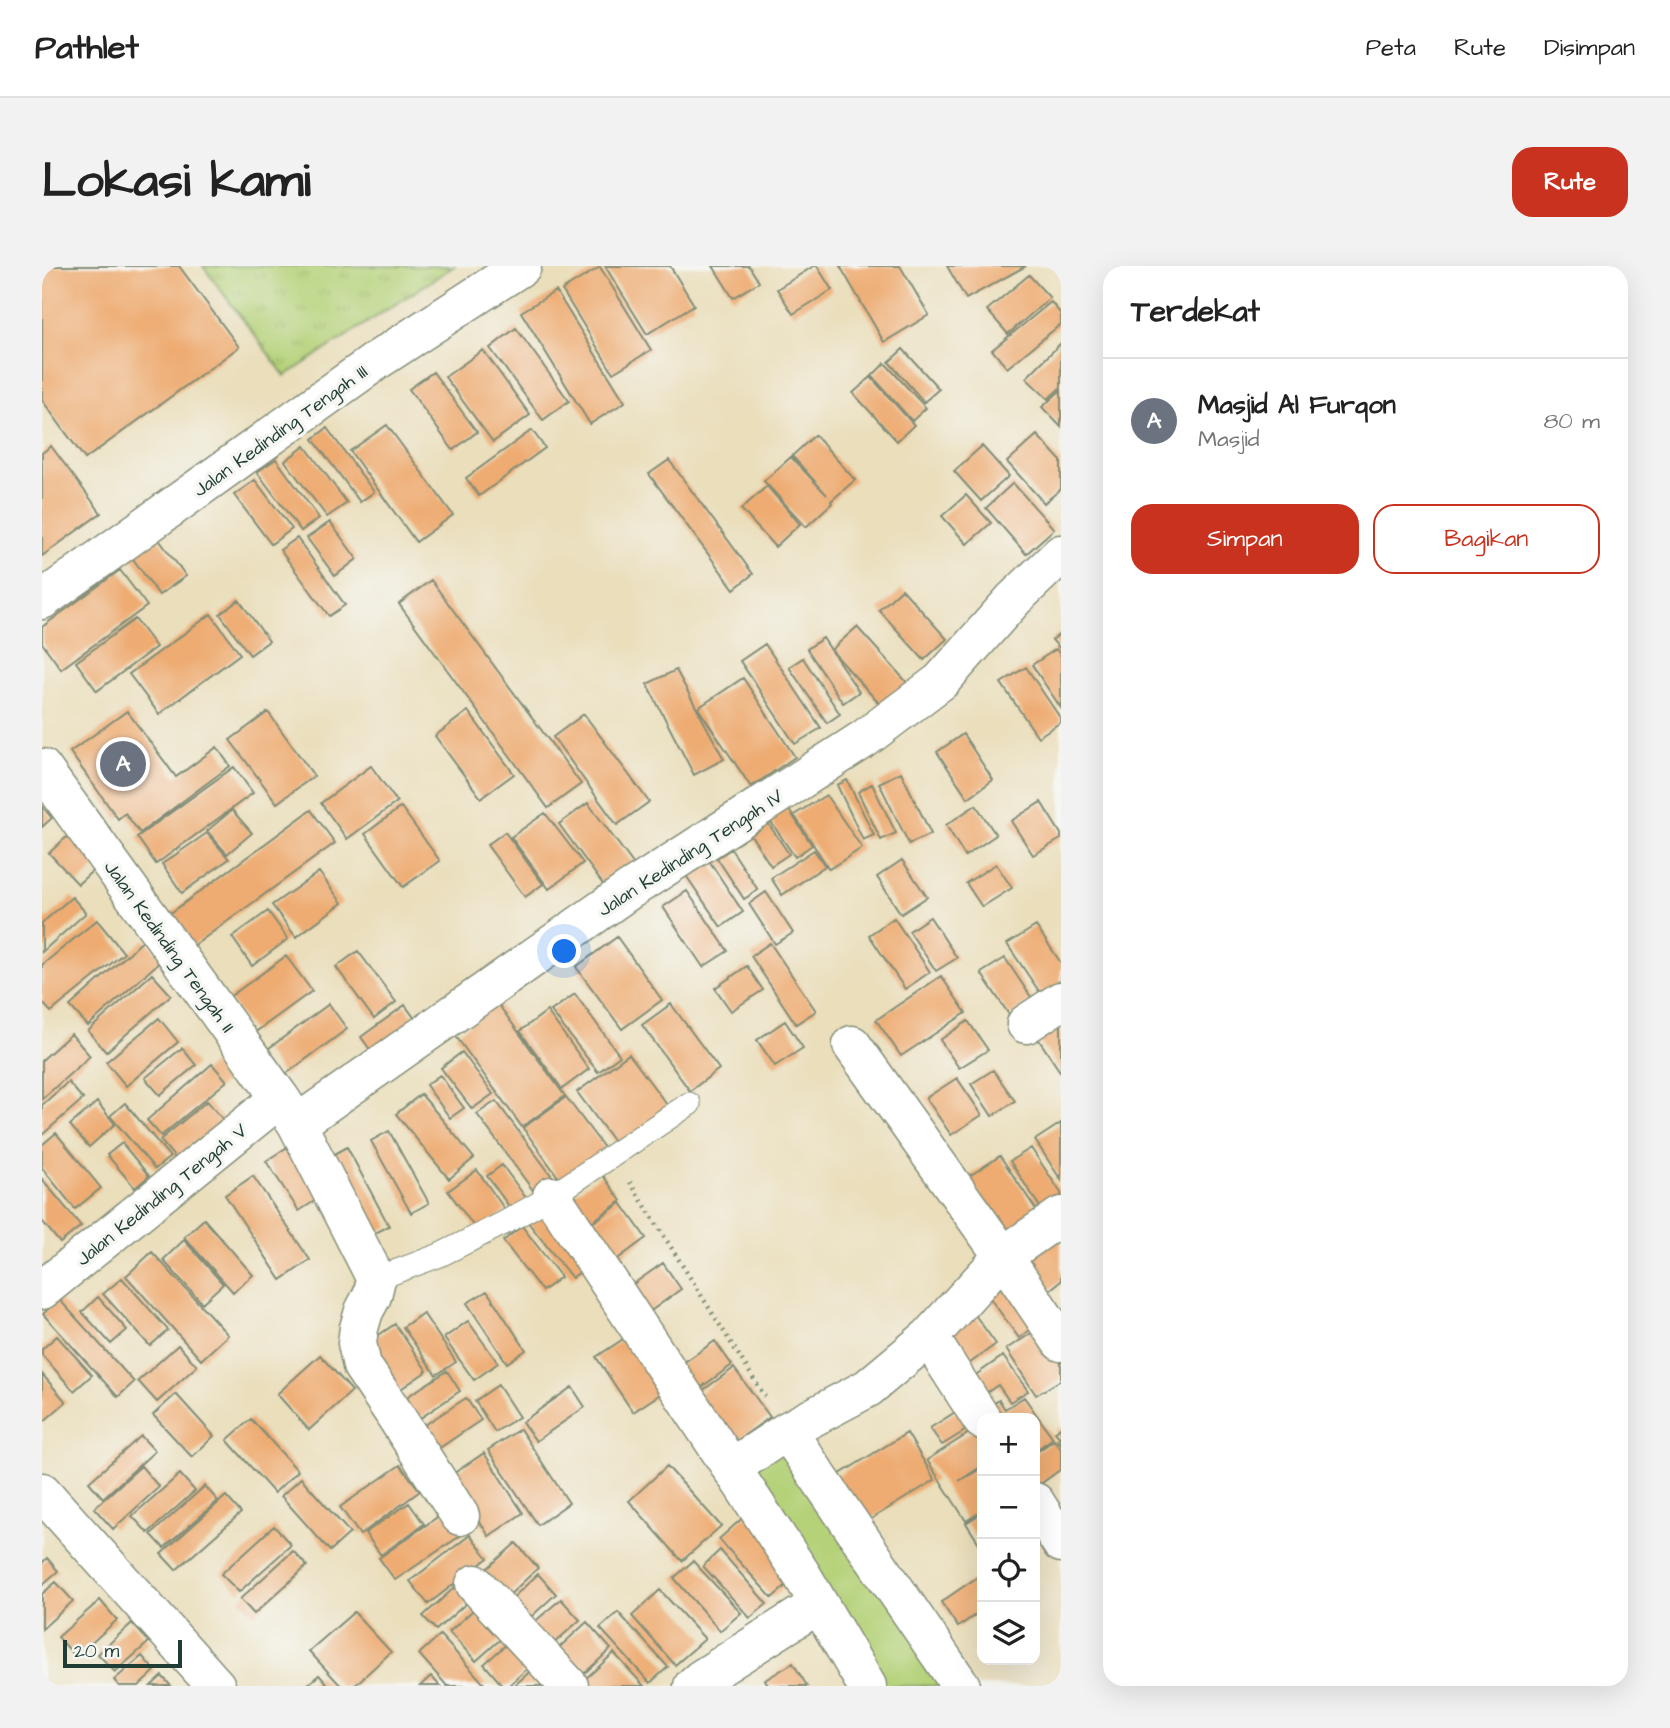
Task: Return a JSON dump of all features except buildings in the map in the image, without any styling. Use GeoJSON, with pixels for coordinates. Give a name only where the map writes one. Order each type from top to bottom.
{"type":"FeatureCollection","features":[{"type":"Feature","properties":{"kind":"street","name":"Jalan Kedinding Tengah III"},"geometry":{"type":"LineString","coordinates":[[42,600],[379,359],[522,266]]}},
{"type":"Feature","properties":{"kind":"street","name":"Jalan Kedinding Tengah IV"},"geometry":{"type":"LineString","coordinates":[[289,1111],[864,739],[941,681],[1014,599],[1061,554]]}},
{"type":"Feature","properties":{"kind":"street","name":"Jalan Kedinding Tengah II"},"geometry":{"type":"LineString","coordinates":[[42,768],[289,1111],[376,1279]]}},
{"type":"Feature","properties":{"kind":"street"},"geometry":{"type":"LineString","coordinates":[[1026,1024],[1061,1001]]}},
{"type":"Feature","properties":{"kind":"street"},"geometry":{"type":"LineString","coordinates":[[852,1045],[1061,1342]]}},
{"type":"Feature","properties":{"kind":"street","name":"Jalan Kedinding Tengah V"},"geometry":{"type":"LineString","coordinates":[[42,1290],[289,1111]]}},
{"type":"Feature","properties":{"kind":"street"},"geometry":{"type":"LineString","coordinates":[[552,1196],[802,1575],[867,1686]]}},
{"type":"Feature","properties":{"kind":"street"},"geometry":{"type":"LineString","coordinates":[[731,1468],[787,1431],[868,1388],[929,1337],[1003,1256],[1061,1216]]}},
{"type":"Feature","properties":{"kind":"street"},"geometry":{"type":"LineString","coordinates":[[376,1279],[359,1328],[357,1343],[362,1366],[460,1516]]}},
{"type":"Feature","properties":{"kind":"street"},"geometry":{"type":"LineString","coordinates":[[929,1337],[978,1413]]}},
{"type":"Feature","properties":{"kind":"street"},"geometry":{"type":"LineString","coordinates":[[787,1431],[961,1686]]}},
{"type":"Feature","properties":{"kind":"street"},"geometry":{"type":"LineString","coordinates":[[42,1492],[216,1686]]}},
{"type":"Feature","properties":{"kind":"street"},"geometry":{"type":"LineString","coordinates":[[1040,1510],[1061,1543]]}},
{"type":"Feature","properties":{"kind":"street"},"geometry":{"type":"LineString","coordinates":[[475,1584],[569,1686]]}},
{"type":"Feature","properties":{"kind":"street"},"geometry":{"type":"LineString","coordinates":[[700,1684],[819,1604]]}},
{"type":"Feature","properties":{"kind":"lane"},"geometry":{"type":"LineString","coordinates":[[376,1279],[440,1255],[504,1223],[552,1196],[689,1104]]}},
{"type":"Feature","properties":{"kind":"path"},"geometry":{"type":"LineString","coordinates":[[626,1176],[787,1431]]}},
{"type":"Feature","properties":{"kind":"green space"},"geometry":{"type":"Polygon","coordinates":[[[203,266],[454,266],[285,376],[203,266]]]}},
{"type":"Feature","properties":{"kind":"green space"},"geometry":{"type":"Polygon","coordinates":[[[791,1444],[948,1686],[874,1686],[739,1472],[791,1444]]]}},
{"type":"Feature","properties":{"kind":"place","name":"Masjid Al Furqon"},"geometry":{"type":"Point","coordinates":[123,764]}}]}
